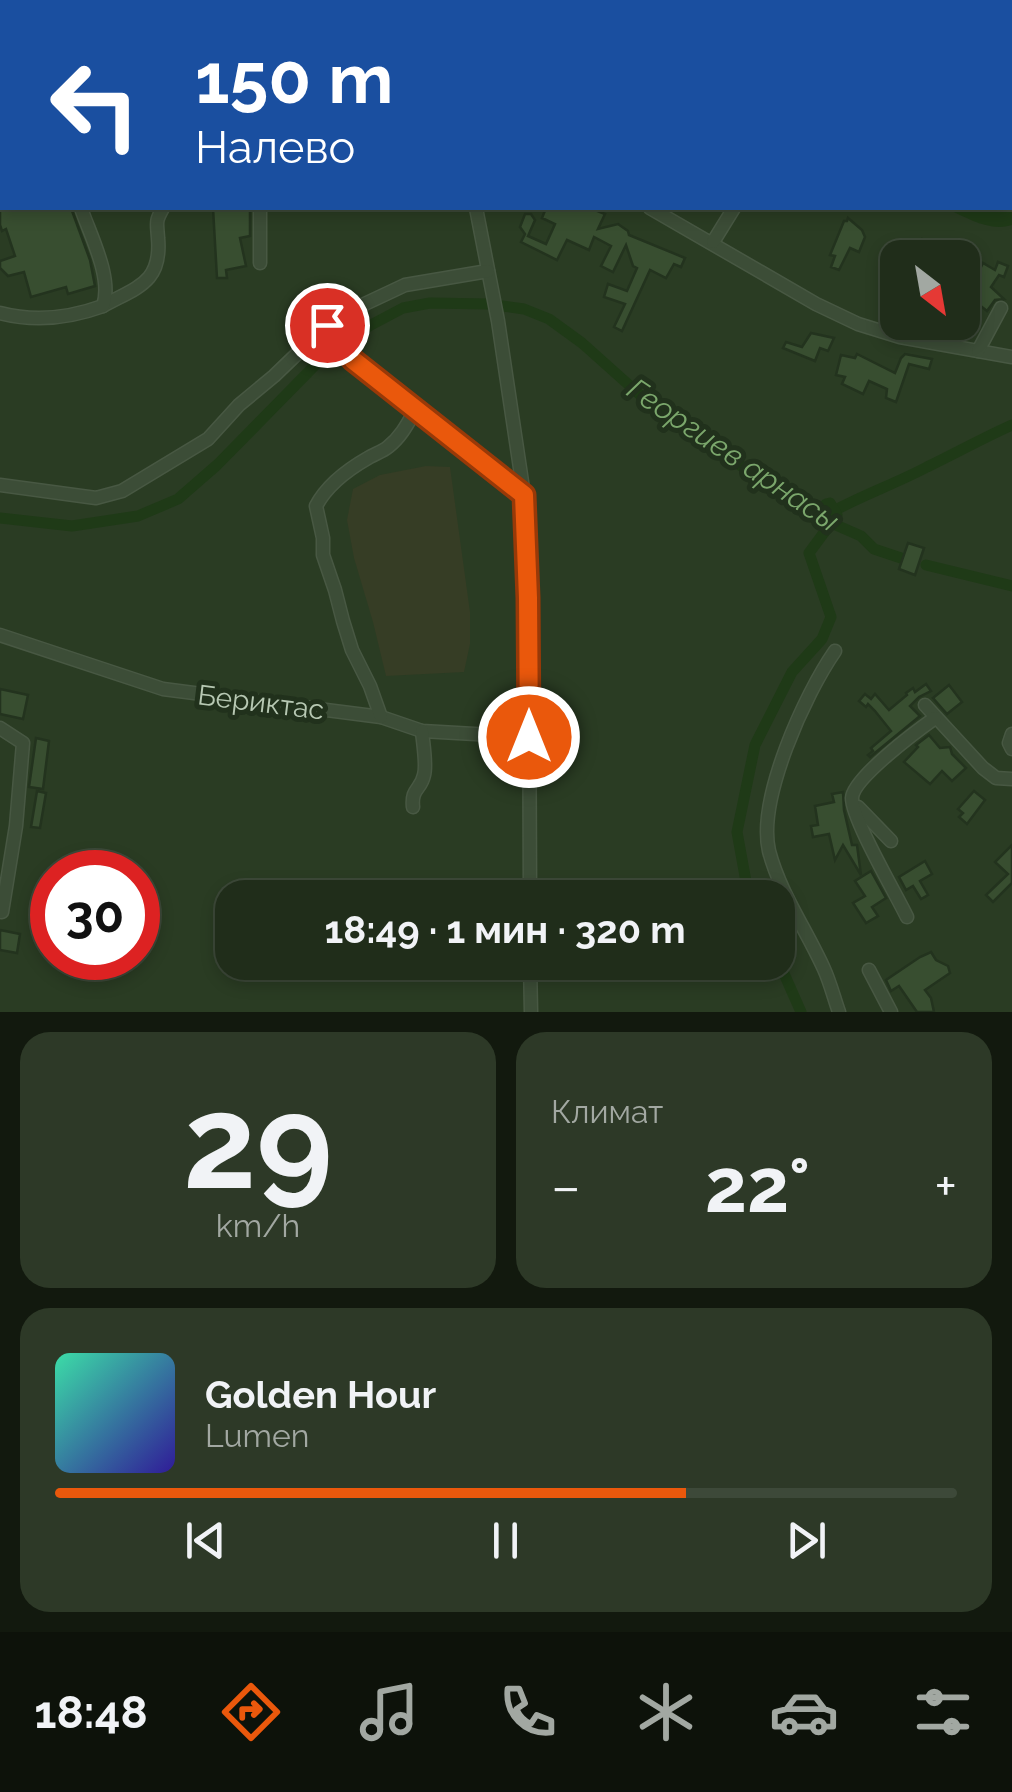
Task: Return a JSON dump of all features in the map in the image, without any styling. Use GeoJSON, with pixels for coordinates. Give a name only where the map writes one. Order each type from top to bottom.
{"type":"FeatureCollection","features":[{"type":"Feature","properties":{"kind":"street"},"geometry":{"type":"LineString","coordinates":[[81,210],[105,276],[108,293],[103,306]]}},
{"type":"Feature","properties":{"kind":"street"},"geometry":{"type":"LineString","coordinates":[[0,313],[38,318],[84,312],[146,282],[155,272],[158,260],[156,222],[162,210]]}},
{"type":"Feature","properties":{"kind":"street"},"geometry":{"type":"LineString","coordinates":[[260,210],[260,262]]}},
{"type":"Feature","properties":{"kind":"street"},"geometry":{"type":"LineString","coordinates":[[476,210],[498,320],[524,495],[530,880]]}},
{"type":"Feature","properties":{"kind":"street"},"geometry":{"type":"LineString","coordinates":[[654,210],[816,304],[858,324],[1012,357]]}},
{"type":"Feature","properties":{"kind":"street"},"geometry":{"type":"LineString","coordinates":[[713,242],[733,210]]}},
{"type":"Feature","properties":{"kind":"street"},"geometry":{"type":"LineString","coordinates":[[0,485],[96,498],[122,492],[208,439],[238,406],[354,309],[405,285],[489,277]]}},
{"type":"Feature","properties":{"kind":"street"},"geometry":{"type":"LineString","coordinates":[[978,351],[1002,308]]}},
{"type":"Feature","properties":{"kind":"street"},"geometry":{"type":"LineString","coordinates":[[328,327],[353,360],[524,495]]}},
{"type":"Feature","properties":{"kind":"street"},"geometry":{"type":"LineString","coordinates":[[381,717],[343,621],[323,555],[324,538],[316,506],[339,478],[386,450],[416,409]]}},
{"type":"Feature","properties":{"kind":"street","name":"Бериктас"},"geometry":{"type":"LineString","coordinates":[[0,636],[163,690],[381,717],[422,731],[529,737]]}},
{"type":"Feature","properties":{"kind":"street"},"geometry":{"type":"LineString","coordinates":[[835,651],[791,734],[768,817],[769,848],[785,894],[826,971],[839,1012]]}},
{"type":"Feature","properties":{"kind":"street"},"geometry":{"type":"LineString","coordinates":[[925,706],[983,768],[996,778],[1012,779]]}},
{"type":"Feature","properties":{"kind":"street"},"geometry":{"type":"LineString","coordinates":[[908,917],[874,853],[853,799],[856,786],[882,760],[935,718]]}},
{"type":"Feature","properties":{"kind":"street"},"geometry":{"type":"LineString","coordinates":[[0,728],[23,743],[16,826],[2,912]]}},
{"type":"Feature","properties":{"kind":"street"},"geometry":{"type":"LineString","coordinates":[[413,807],[415,789],[425,772],[422,731]]}},
{"type":"Feature","properties":{"kind":"street"},"geometry":{"type":"LineString","coordinates":[[1012,734],[1012,749]]}},
{"type":"Feature","properties":{"kind":"street"},"geometry":{"type":"LineString","coordinates":[[853,799],[891,841]]}},
{"type":"Feature","properties":{"kind":"street"},"geometry":{"type":"LineString","coordinates":[[0,826],[16,826]]}},
{"type":"Feature","properties":{"kind":"street"},"geometry":{"type":"LineString","coordinates":[[869,970],[892,1012]]}},
{"type":"Feature","properties":{"kind":"street"},"geometry":{"type":"LineString","coordinates":[[530,980],[531,1012]]}},
{"type":"Feature","properties":{"kind":"shaded area"},"geometry":{"type":"Polygon","coordinates":[[[949,210],[1012,210],[1012,225],[1003,227],[949,210]]]}},
{"type":"Feature","properties":{"kind":"shaded area"},"geometry":{"type":"Polygon","coordinates":[[[426,466],[450,467],[470,612],[470,644],[464,672],[386,676],[347,520],[353,489],[380,475],[426,466]]]}},
{"type":"Feature","properties":{"kind":"building"},"geometry":{"type":"Polygon","coordinates":[[[0,210],[72,210],[95,286],[68,294],[66,287],[31,297],[24,272],[8,276],[0,268],[0,261],[15,256],[6,229],[2,231],[0,210]]]}},
{"type":"Feature","properties":{"kind":"building"},"geometry":{"type":"Polygon","coordinates":[[[213,210],[250,210],[250,236],[240,238],[246,266],[226,270],[227,278],[217,278],[213,210]]]}},
{"type":"Feature","properties":{"kind":"building"},"geometry":{"type":"Polygon","coordinates":[[[545,210],[595,210],[605,214],[598,229],[618,224],[629,235],[685,258],[681,267],[674,264],[666,278],[650,270],[622,331],[614,327],[625,304],[604,297],[608,284],[627,291],[637,268],[626,245],[613,272],[601,266],[611,246],[594,237],[589,250],[567,240],[557,260],[521,242],[525,234],[520,227],[525,214],[531,214],[535,220],[528,236],[546,244],[555,224],[542,218],[545,210]]]}},
{"type":"Feature","properties":{"kind":"building"},"geometry":{"type":"Polygon","coordinates":[[[848,218],[865,237],[859,252],[850,248],[839,270],[831,267],[835,256],[830,255],[848,218]]]}},
{"type":"Feature","properties":{"kind":"building"},"geometry":{"type":"Polygon","coordinates":[[[998,262],[1008,266],[1004,277],[999,275],[991,287],[1004,299],[995,300],[987,311],[980,305],[980,269],[983,263],[995,270],[998,262]]]}},
{"type":"Feature","properties":{"kind":"building"},"geometry":{"type":"Polygon","coordinates":[[[811,333],[834,338],[828,351],[820,348],[815,361],[783,348],[786,342],[802,347],[811,333]]]}},
{"type":"Feature","properties":{"kind":"building"},"geometry":{"type":"Polygon","coordinates":[[[857,354],[895,373],[905,354],[932,359],[929,369],[909,364],[896,402],[886,398],[887,389],[869,381],[863,394],[842,384],[845,377],[836,375],[841,355],[855,358],[857,354]]]}},
{"type":"Feature","properties":{"kind":"building"},"geometry":{"type":"Polygon","coordinates":[[[908,543],[924,548],[915,575],[899,569],[908,543]]]}},
{"type":"Feature","properties":{"kind":"building"},"geometry":{"type":"Polygon","coordinates":[[[926,684],[931,691],[910,706],[920,716],[870,757],[871,748],[891,731],[868,704],[866,707],[859,701],[865,694],[871,699],[875,694],[889,710],[913,688],[915,692],[926,684]]]}},
{"type":"Feature","properties":{"kind":"building"},"geometry":{"type":"Polygon","coordinates":[[[949,685],[962,702],[947,714],[933,698],[949,685]]]}},
{"type":"Feature","properties":{"kind":"building"},"geometry":{"type":"Polygon","coordinates":[[[0,689],[28,695],[23,719],[0,714],[0,689]]]}},
{"type":"Feature","properties":{"kind":"building"},"geometry":{"type":"Polygon","coordinates":[[[929,735],[940,748],[950,747],[966,768],[952,781],[942,771],[930,784],[904,762],[929,735]]]}},
{"type":"Feature","properties":{"kind":"building"},"geometry":{"type":"Polygon","coordinates":[[[36,738],[49,741],[43,789],[29,787],[36,738]]]}},
{"type":"Feature","properties":{"kind":"building"},"geometry":{"type":"Polygon","coordinates":[[[37,791],[46,793],[40,828],[31,827],[37,791]]]}},
{"type":"Feature","properties":{"kind":"building"},"geometry":{"type":"Polygon","coordinates":[[[974,791],[985,800],[967,824],[959,817],[963,813],[958,809],[974,791]]]}},
{"type":"Feature","properties":{"kind":"building"},"geometry":{"type":"Polygon","coordinates":[[[843,792],[861,875],[843,845],[835,860],[829,834],[813,837],[811,826],[818,825],[815,806],[834,802],[832,794],[843,792]]]}},
{"type":"Feature","properties":{"kind":"building"},"geometry":{"type":"Polygon","coordinates":[[[1012,845],[1012,883],[993,902],[986,895],[1008,874],[995,862],[1012,845]]]}},
{"type":"Feature","properties":{"kind":"building"},"geometry":{"type":"Polygon","coordinates":[[[925,861],[932,874],[920,881],[928,895],[921,899],[913,886],[906,890],[899,877],[925,861]]]}},
{"type":"Feature","properties":{"kind":"building"},"geometry":{"type":"Polygon","coordinates":[[[871,871],[886,898],[872,907],[878,916],[866,923],[853,903],[865,896],[855,881],[871,871]]]}},
{"type":"Feature","properties":{"kind":"building"},"geometry":{"type":"Polygon","coordinates":[[[0,930],[20,934],[17,953],[0,950],[0,930]]]}},
{"type":"Feature","properties":{"kind":"building"},"geometry":{"type":"Polygon","coordinates":[[[931,952],[948,966],[950,973],[925,990],[934,1012],[917,1012],[899,986],[891,991],[886,980],[931,952]]]}},
{"type":"Feature","properties":{"kind":"waterway","name":"Георгиев арнасы"},"geometry":{"type":"LineString","coordinates":[[0,518],[72,526],[138,516],[178,499],[217,465],[329,351],[403,308],[430,303],[488,304],[524,309],[549,319],[658,411],[820,518],[861,536],[874,549],[901,558]]}},
{"type":"Feature","properties":{"kind":"waterway"},"geometry":{"type":"LineString","coordinates":[[828,514],[1012,425]]}},
{"type":"Feature","properties":{"kind":"waterway"},"geometry":{"type":"LineString","coordinates":[[746,880],[737,832],[755,745],[792,672],[822,639],[831,617],[809,553],[837,515],[830,503],[826,504]]}},
{"type":"Feature","properties":{"kind":"waterway","name":"Георгиев арнасы"},"geometry":{"type":"LineString","coordinates":[[926,565],[1012,586]]}},
{"type":"Feature","properties":{"kind":"waterway"},"geometry":{"type":"LineString","coordinates":[[787,980],[801,1012]]}},
{"type":"Feature","properties":{"kind":"route"},"geometry":{"type":"LineString","coordinates":[[327,325],[353,360],[524,495],[529,737]]}}]}
